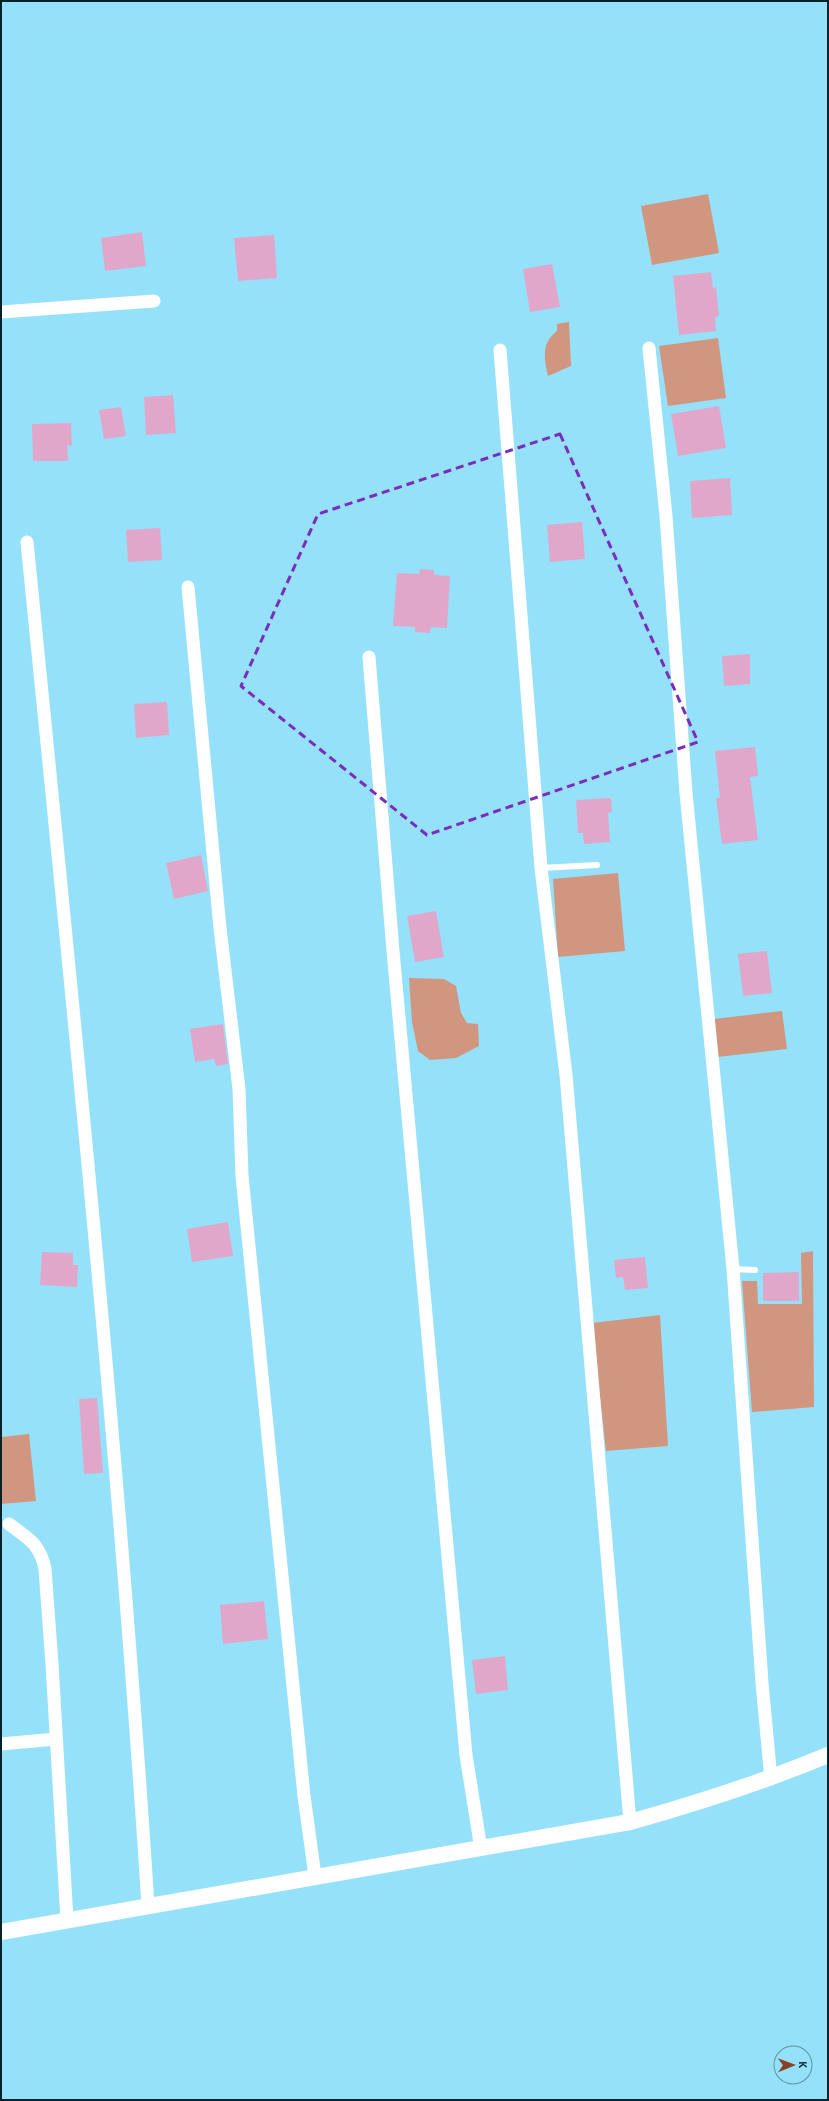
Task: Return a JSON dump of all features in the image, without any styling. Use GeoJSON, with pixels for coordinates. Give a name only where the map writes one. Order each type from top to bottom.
{"type":"FeatureCollection","features":[{"type":"Feature","properties":{"kind":"street"},"geometry":{"type":"LineString","coordinates":[[1,312],[154,301]]}},
{"type":"Feature","properties":{"kind":"street"},"geometry":{"type":"LineString","coordinates":[[649,348],[666,516],[686,793],[733,1269],[762,1675],[771,1779]]}},
{"type":"Feature","properties":{"kind":"street"},"geometry":{"type":"LineString","coordinates":[[500,350],[541,868],[566,1075],[630,1822]]}},
{"type":"Feature","properties":{"kind":"street"},"geometry":{"type":"LineString","coordinates":[[27,542],[111,1405],[136,1719],[148,1906]]}},
{"type":"Feature","properties":{"kind":"street"},"geometry":{"type":"LineString","coordinates":[[188,587],[220,928],[239,1089],[242,1176],[245,1207],[304,1796],[314,1876]]}},
{"type":"Feature","properties":{"kind":"street"},"geometry":{"type":"LineString","coordinates":[[369,657],[395,975],[466,1755],[481,1849]]}},
{"type":"Feature","properties":{"kind":"street"},"geometry":{"type":"LineString","coordinates":[[9,1524],[33,1542],[42,1554],[52,1664],[67,1920]]}},
{"type":"Feature","properties":{"kind":"street"},"geometry":{"type":"LineString","coordinates":[[1,1744],[56,1739]]}},
{"type":"Feature","properties":{"kind":"street"},"geometry":{"type":"LineString","coordinates":[[1,1932],[314,1876],[481,1849],[630,1822],[703,1802],[771,1779],[828,1755]]}},
{"type":"Feature","properties":{"kind":"lane"},"geometry":{"type":"LineString","coordinates":[[541,868],[597,865]]}},
{"type":"Feature","properties":{"kind":"lane"},"geometry":{"type":"LineString","coordinates":[[733,1269],[755,1270]]}},
{"type":"Feature","properties":{"kind":"highlighted area"},"geometry":{"type":"Polygon","coordinates":[[[560,434],[698,742],[427,835],[241,686],[318,514],[560,434]]]}},
{"type":"Feature","properties":{"kind":"shaded area"},"geometry":{"type":"Polygon","coordinates":[[[708,194],[719,253],[652,265],[641,206],[708,194]]]}},
{"type":"Feature","properties":{"kind":"shaded area"},"geometry":{"type":"Polygon","coordinates":[[[569,322],[571,366],[548,376],[545,363],[546,346],[548,341],[557,331],[557,324],[569,322]]]}},
{"type":"Feature","properties":{"kind":"shaded area"},"geometry":{"type":"Polygon","coordinates":[[[718,338],[726,398],[668,406],[659,346],[718,338]]]}},
{"type":"Feature","properties":{"kind":"shaded area"},"geometry":{"type":"Polygon","coordinates":[[[618,873],[625,951],[558,957],[553,879],[618,873]]]}},
{"type":"Feature","properties":{"kind":"shaded area"},"geometry":{"type":"Polygon","coordinates":[[[409,978],[444,979],[456,986],[461,1013],[467,1023],[478,1024],[479,1046],[456,1058],[430,1060],[418,1051],[412,1022],[409,978]]]}},
{"type":"Feature","properties":{"kind":"shaded area"},"geometry":{"type":"Polygon","coordinates":[[[782,1011],[787,1049],[717,1057],[714,1019],[782,1011]]]}},
{"type":"Feature","properties":{"kind":"shaded area"},"geometry":{"type":"Polygon","coordinates":[[[813,1251],[814,1407],[752,1412],[742,1281],[757,1281],[758,1304],[802,1304],[801,1253],[813,1251]]]}},
{"type":"Feature","properties":{"kind":"shaded area"},"geometry":{"type":"Polygon","coordinates":[[[660,1315],[668,1446],[606,1451],[592,1323],[660,1315]]]}},
{"type":"Feature","properties":{"kind":"shaded area"},"geometry":{"type":"Polygon","coordinates":[[[29,1434],[36,1501],[1,1504],[1,1437],[29,1434]]]}},
{"type":"Feature","properties":{"kind":"building"},"geometry":{"type":"Polygon","coordinates":[[[142,232],[146,266],[105,271],[101,238],[142,232]]]}},
{"type":"Feature","properties":{"kind":"building"},"geometry":{"type":"Polygon","coordinates":[[[274,235],[277,278],[238,281],[234,238],[274,235]]]}},
{"type":"Feature","properties":{"kind":"building"},"geometry":{"type":"Polygon","coordinates":[[[552,264],[560,307],[530,312],[523,269],[552,264]]]}},
{"type":"Feature","properties":{"kind":"building"},"geometry":{"type":"Polygon","coordinates":[[[711,272],[713,288],[716,287],[719,316],[715,317],[716,331],[679,335],[673,276],[711,272]]]}},
{"type":"Feature","properties":{"kind":"building"},"geometry":{"type":"Polygon","coordinates":[[[173,395],[176,433],[146,435],[144,397],[173,395]]]}},
{"type":"Feature","properties":{"kind":"building"},"geometry":{"type":"Polygon","coordinates":[[[719,406],[726,448],[678,456],[671,414],[719,406]]]}},
{"type":"Feature","properties":{"kind":"building"},"geometry":{"type":"Polygon","coordinates":[[[121,407],[126,436],[104,439],[99,410],[121,407]]]}},
{"type":"Feature","properties":{"kind":"building"},"geometry":{"type":"Polygon","coordinates":[[[71,423],[72,446],[67,445],[68,461],[33,461],[32,424],[71,423]]]}},
{"type":"Feature","properties":{"kind":"building"},"geometry":{"type":"Polygon","coordinates":[[[730,478],[732,515],[692,518],[690,481],[730,478]]]}},
{"type":"Feature","properties":{"kind":"building"},"geometry":{"type":"Polygon","coordinates":[[[582,522],[585,559],[550,562],[547,525],[582,522]]]}},
{"type":"Feature","properties":{"kind":"building"},"geometry":{"type":"Polygon","coordinates":[[[160,528],[162,560],[128,562],[126,530],[160,528]]]}},
{"type":"Feature","properties":{"kind":"building"},"geometry":{"type":"Polygon","coordinates":[[[420,569],[434,570],[434,575],[450,576],[447,628],[431,627],[430,633],[415,632],[415,627],[393,626],[397,573],[419,574],[420,569]]]}},
{"type":"Feature","properties":{"kind":"building"},"geometry":{"type":"Polygon","coordinates":[[[750,654],[750,684],[724,686],[722,656],[750,654]]]}},
{"type":"Feature","properties":{"kind":"building"},"geometry":{"type":"Polygon","coordinates":[[[167,702],[169,735],[136,738],[134,704],[167,702]]]}},
{"type":"Feature","properties":{"kind":"building"},"geometry":{"type":"Polygon","coordinates":[[[755,747],[758,776],[750,777],[758,840],[722,844],[716,798],[720,798],[715,751],[755,747]]]}},
{"type":"Feature","properties":{"kind":"building"},"geometry":{"type":"Polygon","coordinates":[[[611,798],[612,812],[608,813],[610,842],[584,844],[583,833],[578,833],[576,800],[611,798]]]}},
{"type":"Feature","properties":{"kind":"building"},"geometry":{"type":"Polygon","coordinates":[[[201,855],[208,891],[174,899],[166,863],[201,855]]]}},
{"type":"Feature","properties":{"kind":"building"},"geometry":{"type":"Polygon","coordinates":[[[436,911],[444,957],[415,962],[407,916],[436,911]]]}},
{"type":"Feature","properties":{"kind":"building"},"geometry":{"type":"Polygon","coordinates":[[[767,951],[772,993],[743,996],[738,954],[767,951]]]}},
{"type":"Feature","properties":{"kind":"building"},"geometry":{"type":"Polygon","coordinates":[[[223,1024],[228,1064],[216,1066],[214,1059],[195,1062],[190,1029],[223,1024]]]}},
{"type":"Feature","properties":{"kind":"building"},"geometry":{"type":"Polygon","coordinates":[[[228,1222],[233,1256],[192,1262],[187,1229],[228,1222]]]}},
{"type":"Feature","properties":{"kind":"building"},"geometry":{"type":"Polygon","coordinates":[[[42,1252],[73,1253],[73,1265],[78,1265],[77,1287],[40,1285],[42,1252]]]}},
{"type":"Feature","properties":{"kind":"building"},"geometry":{"type":"Polygon","coordinates":[[[645,1257],[648,1288],[625,1290],[623,1277],[616,1278],[614,1260],[645,1257]]]}},
{"type":"Feature","properties":{"kind":"building"},"geometry":{"type":"Polygon","coordinates":[[[799,1272],[799,1301],[763,1301],[763,1273],[799,1272]]]}},
{"type":"Feature","properties":{"kind":"building"},"geometry":{"type":"Polygon","coordinates":[[[97,1398],[103,1473],[84,1474],[79,1399],[97,1398]]]}},
{"type":"Feature","properties":{"kind":"building"},"geometry":{"type":"Polygon","coordinates":[[[264,1601],[268,1639],[223,1644],[220,1605],[264,1601]]]}},
{"type":"Feature","properties":{"kind":"building"},"geometry":{"type":"Polygon","coordinates":[[[505,1656],[508,1690],[476,1694],[472,1660],[505,1656]]]}}]}
